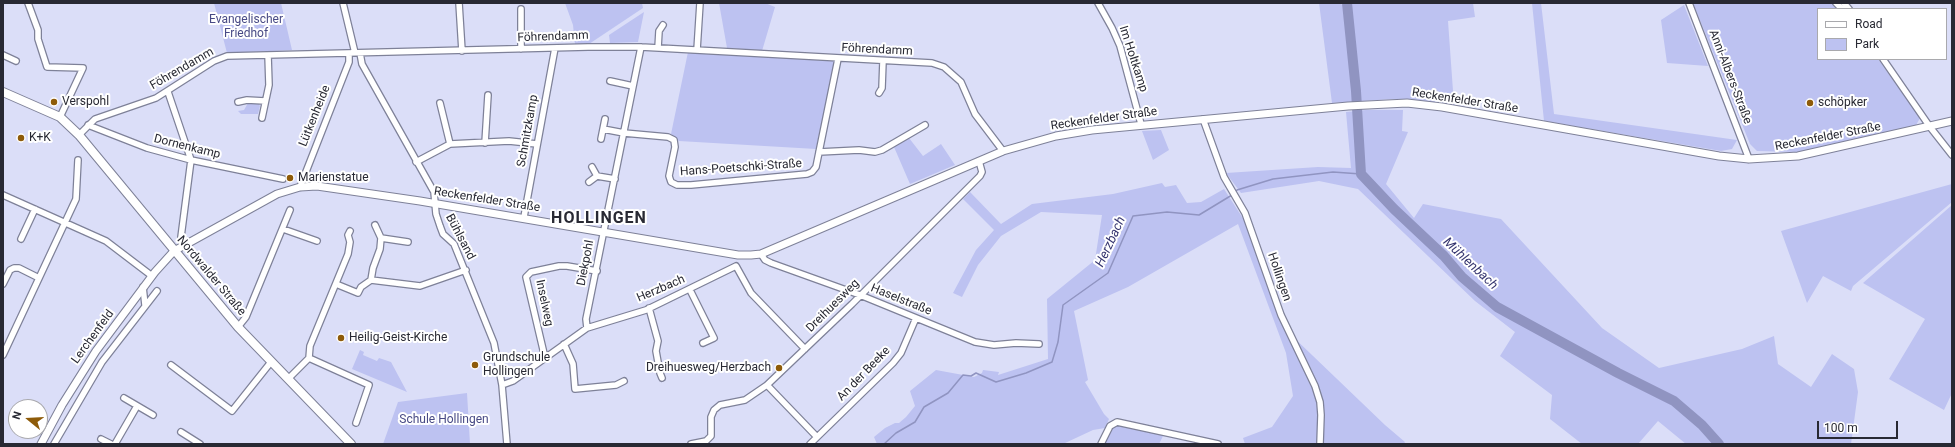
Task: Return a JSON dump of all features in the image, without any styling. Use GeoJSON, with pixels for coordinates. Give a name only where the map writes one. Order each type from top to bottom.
{"type":"FeatureCollection","features":[{"type":"Feature","properties":{"kind":"main road","name":"Nordwalder Straße"},"geometry":{"type":"LineString","coordinates":[[3,92],[60,117],[79,135],[238,327],[351,444]]}},
{"type":"Feature","properties":{"kind":"street"},"geometry":{"type":"LineString","coordinates":[[28,3],[38,30],[38,40],[47,67],[83,68],[60,117]]}},
{"type":"Feature","properties":{"kind":"street","name":"Bühlsand"},"geometry":{"type":"LineString","coordinates":[[343,3],[355,53],[434,192],[436,214],[444,234],[454,244],[466,270],[494,343],[502,385],[507,444]]}},
{"type":"Feature","properties":{"kind":"street"},"geometry":{"type":"LineString","coordinates":[[459,3],[462,51]]}},
{"type":"Feature","properties":{"kind":"street"},"geometry":{"type":"LineString","coordinates":[[697,50],[700,3]]}},
{"type":"Feature","properties":{"kind":"street","name":"Im Holtkamp"},"geometry":{"type":"LineString","coordinates":[[1098,3],[1120,46],[1141,124]]}},
{"type":"Feature","properties":{"kind":"street","name":"Anni-Albers-Straße"},"geometry":{"type":"LineString","coordinates":[[1689,3],[1749,159]]}},
{"type":"Feature","properties":{"kind":"street"},"geometry":{"type":"LineString","coordinates":[[521,9],[521,49]]}},
{"type":"Feature","properties":{"kind":"street"},"geometry":{"type":"LineString","coordinates":[[658,48],[659,31],[663,25]]}},
{"type":"Feature","properties":{"kind":"street","name":"Föhrendamm"},"geometry":{"type":"LineString","coordinates":[[79,135],[95,119],[156,98],[168,92],[214,61],[227,56],[641,47],[932,63],[948,71],[961,82],[975,114],[1003,151]]}},
{"type":"Feature","properties":{"kind":"street","name":"Diekpohl"},"geometry":{"type":"LineString","coordinates":[[587,328],[586,319],[641,47]]}},
{"type":"Feature","properties":{"kind":"street","name":"Schmitzkamp"},"geometry":{"type":"LineString","coordinates":[[524,217],[555,48]]}},
{"type":"Feature","properties":{"kind":"street","name":"Lütkenheide"},"geometry":{"type":"LineString","coordinates":[[300,187],[349,62],[355,53]]}},
{"type":"Feature","properties":{"kind":"street"},"geometry":{"type":"LineString","coordinates":[[3,55],[16,61]]}},
{"type":"Feature","properties":{"kind":"street"},"geometry":{"type":"LineString","coordinates":[[262,118],[269,85],[268,55]]}},
{"type":"Feature","properties":{"kind":"street","name":"Hans-Poetschki-Straße"},"geometry":{"type":"LineString","coordinates":[[624,133],[668,137],[674,140],[675,147],[669,176],[671,182],[677,185],[807,174],[812,172],[816,167],[838,59]]}},
{"type":"Feature","properties":{"kind":"street"},"geometry":{"type":"LineString","coordinates":[[1884,60],[1930,127],[1952,155]]}},
{"type":"Feature","properties":{"kind":"street"},"geometry":{"type":"LineString","coordinates":[[879,93],[882,88],[883,61]]}},
{"type":"Feature","properties":{"kind":"street"},"geometry":{"type":"LineString","coordinates":[[610,81],[633,86]]}},
{"type":"Feature","properties":{"kind":"street"},"geometry":{"type":"LineString","coordinates":[[168,92],[192,160],[181,237]]}},
{"type":"Feature","properties":{"kind":"street"},"geometry":{"type":"LineString","coordinates":[[485,143],[488,95]]}},
{"type":"Feature","properties":{"kind":"street"},"geometry":{"type":"LineString","coordinates":[[238,102],[247,100],[265,101]]}},
{"type":"Feature","properties":{"kind":"street"},"geometry":{"type":"LineString","coordinates":[[440,103],[450,144]]}},
{"type":"Feature","properties":{"kind":"street","name":"Reckenfelder Straße"},"geometry":{"type":"LineString","coordinates":[[174,251],[277,194],[300,187],[317,186],[524,217],[738,255],[761,254],[1003,151],[1056,136],[1141,124],[1365,104],[1407,103],[1436,106],[1719,156],[1749,159],[1798,156],[1952,122]]}},
{"type":"Feature","properties":{"kind":"street"},"geometry":{"type":"LineString","coordinates":[[601,139],[605,119]]}},
{"type":"Feature","properties":{"kind":"street","name":"Hollingen"},"geometry":{"type":"LineString","coordinates":[[1204,119],[1224,178],[1247,219],[1278,308],[1315,386],[1320,402],[1320,444]]}},
{"type":"Feature","properties":{"kind":"street","name":"Dornenkamp"},"geometry":{"type":"LineString","coordinates":[[88,125],[147,148],[192,160],[283,179]]}},
{"type":"Feature","properties":{"kind":"street"},"geometry":{"type":"LineString","coordinates":[[819,152],[859,150],[875,152],[882,150],[925,125]]}},
{"type":"Feature","properties":{"kind":"street"},"geometry":{"type":"LineString","coordinates":[[603,129],[624,133]]}},
{"type":"Feature","properties":{"kind":"street"},"geometry":{"type":"LineString","coordinates":[[416,162],[450,144],[520,141],[537,144]]}},
{"type":"Feature","properties":{"kind":"street"},"geometry":{"type":"LineString","coordinates":[[3,355],[76,199],[78,160]]}},
{"type":"Feature","properties":{"kind":"street","name":"Dreihuesweg"},"geometry":{"type":"LineString","coordinates":[[691,444],[706,441],[711,436],[711,417],[714,410],[720,405],[745,400],[767,385],[860,295],[980,176],[982,172],[979,161]]}},
{"type":"Feature","properties":{"kind":"street"},"geometry":{"type":"LineString","coordinates":[[592,167],[597,176]]}},
{"type":"Feature","properties":{"kind":"street"},"geometry":{"type":"LineString","coordinates":[[589,182],[597,176],[614,179]]}},
{"type":"Feature","properties":{"kind":"street"},"geometry":{"type":"LineString","coordinates":[[3,195],[106,241],[152,276]]}},
{"type":"Feature","properties":{"kind":"street"},"geometry":{"type":"LineString","coordinates":[[21,238],[35,209]]}},
{"type":"Feature","properties":{"kind":"street"},"geometry":{"type":"LineString","coordinates":[[238,327],[246,318],[290,210]]}},
{"type":"Feature","properties":{"kind":"street"},"geometry":{"type":"LineString","coordinates":[[371,280],[372,268],[380,249],[381,238],[375,225]]}},
{"type":"Feature","properties":{"kind":"street"},"geometry":{"type":"LineString","coordinates":[[283,229],[317,242]]}},
{"type":"Feature","properties":{"kind":"street"},"geometry":{"type":"LineString","coordinates":[[288,378],[309,358],[310,346],[348,254],[350,242],[348,235],[350,231]]}},
{"type":"Feature","properties":{"kind":"street"},"geometry":{"type":"LineString","coordinates":[[381,238],[408,242]]}},
{"type":"Feature","properties":{"kind":"street","name":"Lerchenfeld"},"geometry":{"type":"LineString","coordinates":[[41,444],[76,381],[143,287],[174,251]]}},
{"type":"Feature","properties":{"kind":"street","name":"Haselstraße"},"geometry":{"type":"LineString","coordinates":[[761,254],[765,260],[770,263],[860,295],[975,342],[994,345],[1016,343],[1040,344]]}},
{"type":"Feature","properties":{"kind":"street","name":"Inselweg"},"geometry":{"type":"LineString","coordinates":[[545,358],[526,277],[531,272],[559,266],[596,271]]}},
{"type":"Feature","properties":{"kind":"street","name":"Herzbach"},"geometry":{"type":"LineString","coordinates":[[502,385],[513,381],[587,328],[649,308],[690,290],[736,266],[751,293],[805,349]]}},
{"type":"Feature","properties":{"kind":"street"},"geometry":{"type":"LineString","coordinates":[[3,284],[10,270],[14,268],[19,268],[39,278]]}},
{"type":"Feature","properties":{"kind":"street"},"geometry":{"type":"LineString","coordinates":[[336,284],[358,293],[361,287],[371,280],[420,286],[466,270]]}},
{"type":"Feature","properties":{"kind":"street"},"geometry":{"type":"LineString","coordinates":[[143,287],[145,305]]}},
{"type":"Feature","properties":{"kind":"street"},"geometry":{"type":"LineString","coordinates":[[690,290],[714,338],[703,343]]}},
{"type":"Feature","properties":{"kind":"street"},"geometry":{"type":"LineString","coordinates":[[54,444],[102,362],[156,291]]}},
{"type":"Feature","properties":{"kind":"street"},"geometry":{"type":"LineString","coordinates":[[649,308],[658,341],[656,351],[662,378]]}},
{"type":"Feature","properties":{"kind":"street","name":"An der Beeke"},"geometry":{"type":"LineString","coordinates":[[810,444],[893,363],[901,353],[916,318]]}},
{"type":"Feature","properties":{"kind":"street"},"geometry":{"type":"LineString","coordinates":[[564,344],[573,364],[575,389],[616,386],[624,381]]}},
{"type":"Feature","properties":{"kind":"street"},"geometry":{"type":"LineString","coordinates":[[309,358],[369,385],[356,423]]}},
{"type":"Feature","properties":{"kind":"street"},"geometry":{"type":"LineString","coordinates":[[171,365],[232,411],[271,362]]}},
{"type":"Feature","properties":{"kind":"street"},"geometry":{"type":"LineString","coordinates":[[767,385],[817,437]]}},
{"type":"Feature","properties":{"kind":"street"},"geometry":{"type":"LineString","coordinates":[[124,398],[153,415]]}},
{"type":"Feature","properties":{"kind":"street"},"geometry":{"type":"LineString","coordinates":[[115,444],[137,406]]}},
{"type":"Feature","properties":{"kind":"street"},"geometry":{"type":"LineString","coordinates":[[1100,444],[1110,426],[1117,422],[1218,444]]}},
{"type":"Feature","properties":{"kind":"street"},"geometry":{"type":"LineString","coordinates":[[181,432],[200,444]]}},
{"type":"Feature","properties":{"kind":"street"},"geometry":{"type":"LineString","coordinates":[[1321,433],[1325,444]]}},
{"type":"Feature","properties":{"kind":"street"},"geometry":{"type":"LineString","coordinates":[[101,439],[111,444]]}},
{"type":"Feature","properties":{"kind":"green space","name":"Evangelischer Friedhof"},"geometry":{"type":"Polygon","coordinates":[[[214,3],[281,3],[292,50],[227,53],[214,3]]]}},
{"type":"Feature","properties":{"kind":"green space"},"geometry":{"type":"Polygon","coordinates":[[[565,3],[642,3],[643,8],[589,44],[575,44],[573,25],[565,3]]]}},
{"type":"Feature","properties":{"kind":"green space"},"geometry":{"type":"Polygon","coordinates":[[[719,3],[765,3],[775,7],[762,51],[727,48],[719,3]]]}},
{"type":"Feature","properties":{"kind":"green space"},"geometry":{"type":"Polygon","coordinates":[[[1319,3],[1341,3],[1342,5],[1350,3],[1473,3],[1475,17],[1448,21],[1454,105],[1393,99],[1332,103],[1319,3]]]}},
{"type":"Feature","properties":{"kind":"green space"},"geometry":{"type":"Polygon","coordinates":[[[1532,3],[1541,3],[1554,114],[1737,140],[1732,149],[1721,151],[1544,121],[1532,3]]]}},
{"type":"Feature","properties":{"kind":"green space"},"geometry":{"type":"Polygon","coordinates":[[[1693,3],[1831,3],[1836,8],[1817,8],[1817,60],[1879,60],[1920,118],[1915,127],[1797,152],[1757,151],[1750,144],[1693,3]]]}},
{"type":"Feature","properties":{"kind":"green space"},"geometry":{"type":"Polygon","coordinates":[[[1684,5],[1708,66],[1667,63],[1661,20],[1684,5]]]}},
{"type":"Feature","properties":{"kind":"green space"},"geometry":{"type":"Polygon","coordinates":[[[644,12],[638,42],[610,43],[609,35],[644,12]]]}},
{"type":"Feature","properties":{"kind":"green space"},"geometry":{"type":"Polygon","coordinates":[[[688,52],[835,61],[816,149],[679,141],[671,134],[688,52]]]}},
{"type":"Feature","properties":{"kind":"green space"},"geometry":{"type":"Polygon","coordinates":[[[248,103],[258,103],[260,106],[258,114],[241,114],[238,111],[244,110],[248,103]]]}},
{"type":"Feature","properties":{"kind":"green space"},"geometry":{"type":"Polygon","coordinates":[[[1366,110],[1403,110],[1402,131],[1408,132],[1386,184],[1414,218],[1423,204],[1501,219],[1602,328],[1659,368],[1742,349],[1774,336],[1778,364],[1811,387],[1832,354],[1854,369],[1858,392],[1851,444],[1686,444],[1658,421],[1638,444],[1582,444],[1550,419],[1552,395],[1500,356],[1515,332],[1475,301],[1358,189],[1319,181],[1241,193],[1226,173],[1318,167],[1351,168],[1346,112],[1366,110]]]}},
{"type":"Feature","properties":{"kind":"green space"},"geometry":{"type":"Polygon","coordinates":[[[1161,130],[1169,150],[1153,160],[1142,131],[1161,130]]]}},
{"type":"Feature","properties":{"kind":"green space"},"geometry":{"type":"Polygon","coordinates":[[[909,138],[923,156],[941,144],[955,165],[910,184],[894,147],[909,138]]]}},
{"type":"Feature","properties":{"kind":"green space"},"geometry":{"type":"Polygon","coordinates":[[[1162,183],[1165,187],[1176,185],[1187,203],[1201,202],[1224,189],[1244,220],[1271,293],[1288,332],[1385,425],[1405,442],[1404,444],[1245,444],[1243,438],[1272,427],[1293,396],[1286,353],[1238,224],[1128,287],[1074,311],[1088,380],[1085,382],[1104,414],[1109,419],[1105,428],[1093,430],[1063,444],[877,444],[874,437],[885,428],[895,423],[899,423],[915,406],[910,391],[936,370],[974,377],[982,373],[983,370],[999,372],[998,375],[1048,359],[1047,299],[1095,260],[1102,215],[1041,212],[1001,236],[978,265],[962,297],[953,293],[976,250],[994,230],[963,199],[970,192],[1001,224],[1032,204],[1113,194],[1162,183]]]}},
{"type":"Feature","properties":{"kind":"green space"},"geometry":{"type":"Polygon","coordinates":[[[1952,184],[1952,202],[1853,286],[1851,291],[1823,276],[1807,303],[1781,231],[1952,184]]]}},
{"type":"Feature","properties":{"kind":"green space"},"geometry":{"type":"Polygon","coordinates":[[[1952,205],[1952,393],[1944,410],[1889,379],[1925,319],[1863,283],[1952,205]]]}},
{"type":"Feature","properties":{"kind":"green space"},"geometry":{"type":"Polygon","coordinates":[[[360,350],[364,352],[363,355],[377,361],[379,358],[391,362],[407,392],[352,369],[360,350]]]}},
{"type":"Feature","properties":{"kind":"green space","name":"Schule Hollingen"},"geometry":{"type":"Polygon","coordinates":[[[467,393],[470,444],[383,444],[398,402],[467,393]]]}},
{"type":"Feature","properties":{"kind":"green space"},"geometry":{"type":"Polygon","coordinates":[[[1117,425],[1126,425],[1164,434],[1159,444],[1104,444],[1112,429],[1117,425]]]}},
{"type":"Feature","properties":{"kind":"waterway","name":"Mühlenbach"},"geometry":{"type":"LineString","coordinates":[[1347,3],[1356,91],[1361,174],[1394,209],[1444,256],[1462,277],[1497,307],[1618,373],[1674,401],[1702,425],[1719,444]]}},
{"type":"Feature","properties":{"kind":"waterway","name":"Herzbach"},"geometry":{"type":"LineString","coordinates":[[1234,193],[1237,190],[1273,179],[1333,172],[1361,174]]}},
{"type":"Feature","properties":{"kind":"waterway","name":"Herzbach"},"geometry":{"type":"LineString","coordinates":[[884,444],[896,433],[915,422],[924,407],[948,393],[963,375],[971,376],[976,373],[996,382],[1026,373],[1052,362],[1058,342],[1063,305],[1108,273],[1133,216],[1167,212],[1199,215],[1232,195]]}},
{"type":"Feature","properties":{"kind":"place","name":"Verspohl"},"geometry":{"type":"Point","coordinates":[54,102]}},
{"type":"Feature","properties":{"kind":"place","name":"schöpker"},"geometry":{"type":"Point","coordinates":[1810,103]}},
{"type":"Feature","properties":{"kind":"place","name":"K+K"},"geometry":{"type":"Point","coordinates":[21,138]}},
{"type":"Feature","properties":{"kind":"place","name":"Marienstatue"},"geometry":{"type":"Point","coordinates":[290,178]}},
{"type":"Feature","properties":{"kind":"place","name":"Heilig-Geist-Kirche"},"geometry":{"type":"Point","coordinates":[341,338]}},
{"type":"Feature","properties":{"kind":"place","name":"Grundschule Hollingen"},"geometry":{"type":"Point","coordinates":[475,365]}},
{"type":"Feature","properties":{"kind":"place","name":"Dreihuesweg/Herzbach"},"geometry":{"type":"Point","coordinates":[779,368]}},
{"type":"Feature","properties":{"kind":"district","name":"HOLLINGEN"},"geometry":{"type":"Point","coordinates":[599,219]}}]}
